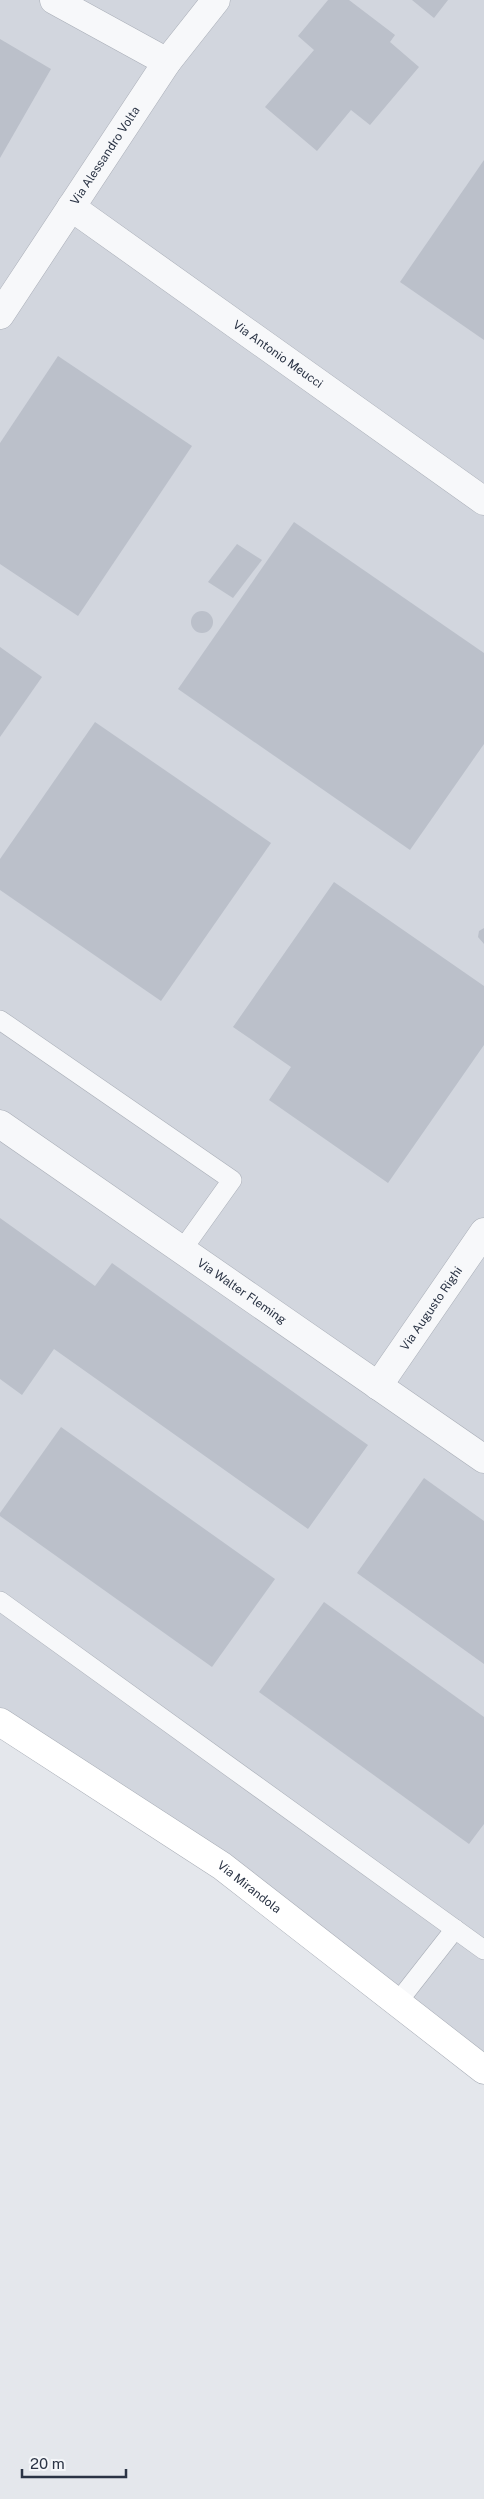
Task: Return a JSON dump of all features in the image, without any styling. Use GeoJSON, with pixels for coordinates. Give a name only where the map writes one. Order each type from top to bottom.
{"type":"FeatureCollection","features":[{"type":"Feature","properties":{"kind":"street"},"geometry":{"type":"LineString","coordinates":[[54,0],[167,62]]}},
{"type":"Feature","properties":{"kind":"street","name":"Via Alessandro Volta"},"geometry":{"type":"LineString","coordinates":[[0,315],[167,62],[216,0]]}},
{"type":"Feature","properties":{"kind":"street","name":"Via Antonio Meucci"},"geometry":{"type":"LineString","coordinates":[[71,207],[484,501]]}},
{"type":"Feature","properties":{"kind":"street","name":"Via Walter Fleming"},"geometry":{"type":"LineString","coordinates":[[0,1124],[484,1459]]}},
{"type":"Feature","properties":{"kind":"street","name":"Via Augusto Righi"},"geometry":{"type":"LineString","coordinates":[[378,1386],[484,1232]]}},
{"type":"Feature","properties":{"kind":"street","name":"Via Mirandola"},"geometry":{"type":"LineString","coordinates":[[0,1722],[222,1866],[484,2070]]}},
{"type":"Feature","properties":{"kind":"lane"},"geometry":{"type":"LineString","coordinates":[[0,1020],[232,1180],[182,1250]]}},
{"type":"Feature","properties":{"kind":"lane"},"geometry":{"type":"LineString","coordinates":[[0,1601],[484,1950]]}},
{"type":"Feature","properties":{"kind":"lane"},"geometry":{"type":"LineString","coordinates":[[397,2002],[455,1928]]}},
{"type":"Feature","properties":{"kind":"shaded area"},"geometry":{"type":"Polygon","coordinates":[[[0,0],[484,0],[484,2060],[0,1708],[0,0]]]}},
{"type":"Feature","properties":{"kind":"building"},"geometry":{"type":"Polygon","coordinates":[[[328,0],[349,0],[395,35],[390,42],[419,67],[370,125],[351,110],[317,151],[265,107],[314,50],[298,36],[328,0]]]}},
{"type":"Feature","properties":{"kind":"building"},"geometry":{"type":"Polygon","coordinates":[[[412,0],[448,0],[434,18],[412,0]]]}},
{"type":"Feature","properties":{"kind":"building"},"geometry":{"type":"Polygon","coordinates":[[[0,39],[51,69],[0,158],[0,39]]]}},
{"type":"Feature","properties":{"kind":"building"},"geometry":{"type":"Polygon","coordinates":[[[484,160],[484,340],[400,282],[484,160]]]}},
{"type":"Feature","properties":{"kind":"building"},"geometry":{"type":"Polygon","coordinates":[[[58,356],[192,446],[78,616],[0,564],[0,443],[58,356]]]}},
{"type":"Feature","properties":{"kind":"building"},"geometry":{"type":"Polygon","coordinates":[[[294,522],[484,653],[484,744],[410,850],[178,689],[294,522]]]}},
{"type":"Feature","properties":{"kind":"building"},"geometry":{"type":"Polygon","coordinates":[[[237,544],[262,560],[233,598],[208,582],[237,544]]]}},
{"type":"Feature","properties":{"kind":"building"},"geometry":{"type":"Polygon","coordinates":[[[202,611],[210,614],[213,622],[210,630],[202,633],[194,630],[191,622],[194,614],[202,611]]]}},
{"type":"Feature","properties":{"kind":"building"},"geometry":{"type":"Polygon","coordinates":[[[0,647],[42,677],[0,737],[0,647]]]}},
{"type":"Feature","properties":{"kind":"building"},"geometry":{"type":"Polygon","coordinates":[[[95,722],[271,843],[161,1001],[0,890],[0,859],[95,722]]]}},
{"type":"Feature","properties":{"kind":"building"},"geometry":{"type":"Polygon","coordinates":[[[334,882],[484,986],[484,1045],[388,1183],[269,1100],[291,1067],[233,1027],[334,882]]]}},
{"type":"Feature","properties":{"kind":"building"},"geometry":{"type":"Polygon","coordinates":[[[484,928],[484,944],[478,937],[479,931],[484,928]]]}},
{"type":"Feature","properties":{"kind":"building"},"geometry":{"type":"Polygon","coordinates":[[[0,1218],[95,1286],[112,1263],[368,1445],[308,1529],[54,1349],[22,1395],[0,1379],[0,1218]]]}},
{"type":"Feature","properties":{"kind":"building"},"geometry":{"type":"Polygon","coordinates":[[[61,1427],[275,1579],[212,1667],[0,1516],[0,1513],[61,1427]]]}},
{"type":"Feature","properties":{"kind":"building"},"geometry":{"type":"Polygon","coordinates":[[[424,1478],[484,1521],[484,1664],[357,1573],[424,1478]]]}},
{"type":"Feature","properties":{"kind":"building"},"geometry":{"type":"Polygon","coordinates":[[[324,1602],[484,1717],[484,1824],[469,1844],[259,1692],[324,1602]]]}}]}
